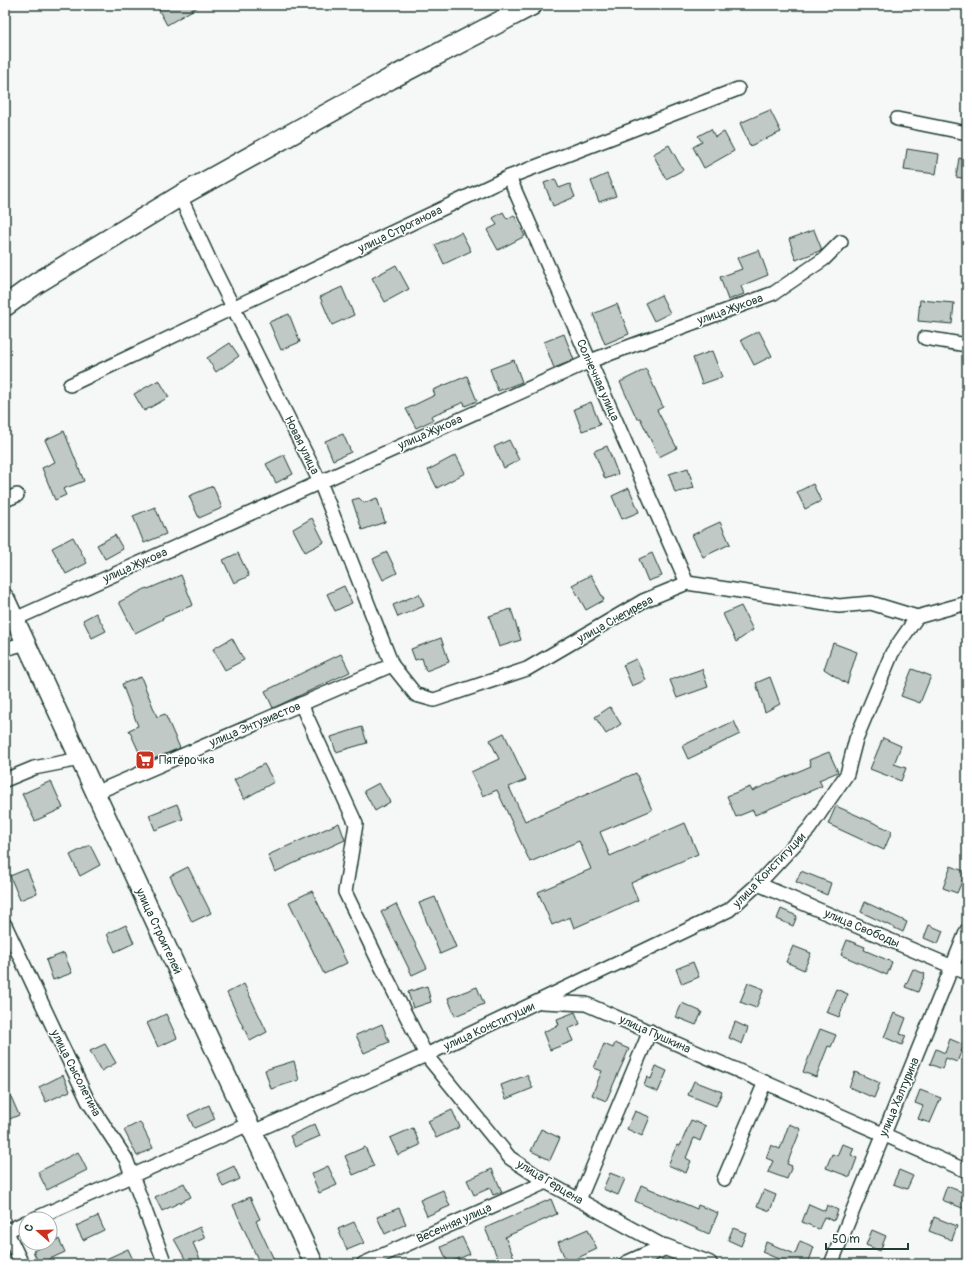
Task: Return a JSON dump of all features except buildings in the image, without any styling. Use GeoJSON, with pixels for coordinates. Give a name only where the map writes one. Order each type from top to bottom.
{"type":"FeatureCollection","features":[{"type":"Feature","properties":{"kind":"main road"},"geometry":{"type":"LineString","coordinates":[[5,306],[37,284],[180,196],[390,79],[532,5]]}},
{"type":"Feature","properties":{"kind":"main road","name":"улица Строителей"},"geometry":{"type":"LineString","coordinates":[[5,598],[314,1264]]}},
{"type":"Feature","properties":{"kind":"street","name":"улица Строганова"},"geometry":{"type":"LineString","coordinates":[[70,385],[509,177],[738,89]]}},
{"type":"Feature","properties":{"kind":"street"},"geometry":{"type":"LineString","coordinates":[[897,119],[967,133]]}},
{"type":"Feature","properties":{"kind":"street","name":"Солнечная улица"},"geometry":{"type":"LineString","coordinates":[[509,177],[688,583]]}},
{"type":"Feature","properties":{"kind":"street","name":"Новая улица"},"geometry":{"type":"LineString","coordinates":[[180,196],[210,262],[320,482],[392,665],[416,695]]}},
{"type":"Feature","properties":{"kind":"street","name":"улица Жукова"},"geometry":{"type":"LineString","coordinates":[[15,619],[590,361],[774,293],[824,259],[841,242]]}},
{"type":"Feature","properties":{"kind":"street"},"geometry":{"type":"LineString","coordinates":[[925,338],[967,345]]}},
{"type":"Feature","properties":{"kind":"street"},"geometry":{"type":"LineString","coordinates":[[5,500],[17,495]]}},
{"type":"Feature","properties":{"kind":"street"},"geometry":{"type":"LineString","coordinates":[[688,583],[839,606],[871,603],[917,617],[967,603]]}},
{"type":"Feature","properties":{"kind":"street","name":"улица Снегирева"},"geometry":{"type":"LineString","coordinates":[[416,695],[434,700],[527,669],[643,601],[688,583]]}},
{"type":"Feature","properties":{"kind":"street","name":"улица Конституции"},"geometry":{"type":"LineString","coordinates":[[52,1211],[132,1175],[251,1128],[426,1055],[540,1002],[729,910],[758,884],[809,829],[847,774],[856,739],[892,652],[917,617]]}},
{"type":"Feature","properties":{"kind":"street"},"geometry":{"type":"LineString","coordinates":[[5,649],[26,643]]}},
{"type":"Feature","properties":{"kind":"street","name":"улица Энтузиастов"},"geometry":{"type":"LineString","coordinates":[[95,793],[392,665]]}},
{"type":"Feature","properties":{"kind":"street"},"geometry":{"type":"LineString","coordinates":[[301,704],[356,824],[345,892],[426,1055]]}},
{"type":"Feature","properties":{"kind":"street"},"geometry":{"type":"LineString","coordinates":[[5,780],[34,768],[80,759]]}},
{"type":"Feature","properties":{"kind":"street","name":"улица Свободы"},"geometry":{"type":"LineString","coordinates":[[758,884],[967,973]]}},
{"type":"Feature","properties":{"kind":"street","name":"улица Сысолетина"},"geometry":{"type":"LineString","coordinates":[[5,924],[88,1101],[126,1159],[165,1264]]}},
{"type":"Feature","properties":{"kind":"street","name":"улица Халтурина"},"geometry":{"type":"LineString","coordinates":[[831,1264],[967,930]]}},
{"type":"Feature","properties":{"kind":"street","name":"улица Пушкина"},"geometry":{"type":"LineString","coordinates":[[540,1002],[586,1004],[967,1171]]}},
{"type":"Feature","properties":{"kind":"street"},"geometry":{"type":"LineString","coordinates":[[579,1200],[650,1031]]}},
{"type":"Feature","properties":{"kind":"street","name":"улица Герцена"},"geometry":{"type":"LineString","coordinates":[[426,1055],[510,1158],[546,1182],[665,1247],[709,1264]]}},
{"type":"Feature","properties":{"kind":"street"},"geometry":{"type":"LineString","coordinates":[[724,1179],[766,1082]]}},
{"type":"Feature","properties":{"kind":"street","name":"Весенняя улица"},"geometry":{"type":"LineString","coordinates":[[363,1264],[546,1182]]}},
{"type":"Feature","properties":{"kind":"street"},"geometry":{"type":"LineString","coordinates":[[18,1225],[6,1230],[22,1264]]}},
{"type":"Feature","properties":{"kind":"street"},"geometry":{"type":"LineString","coordinates":[[627,1264],[665,1247]]}},
{"type":"Feature","properties":{"kind":"place","name":"Пятёрочка"},"geometry":{"type":"Point","coordinates":[145,760]}}]}
